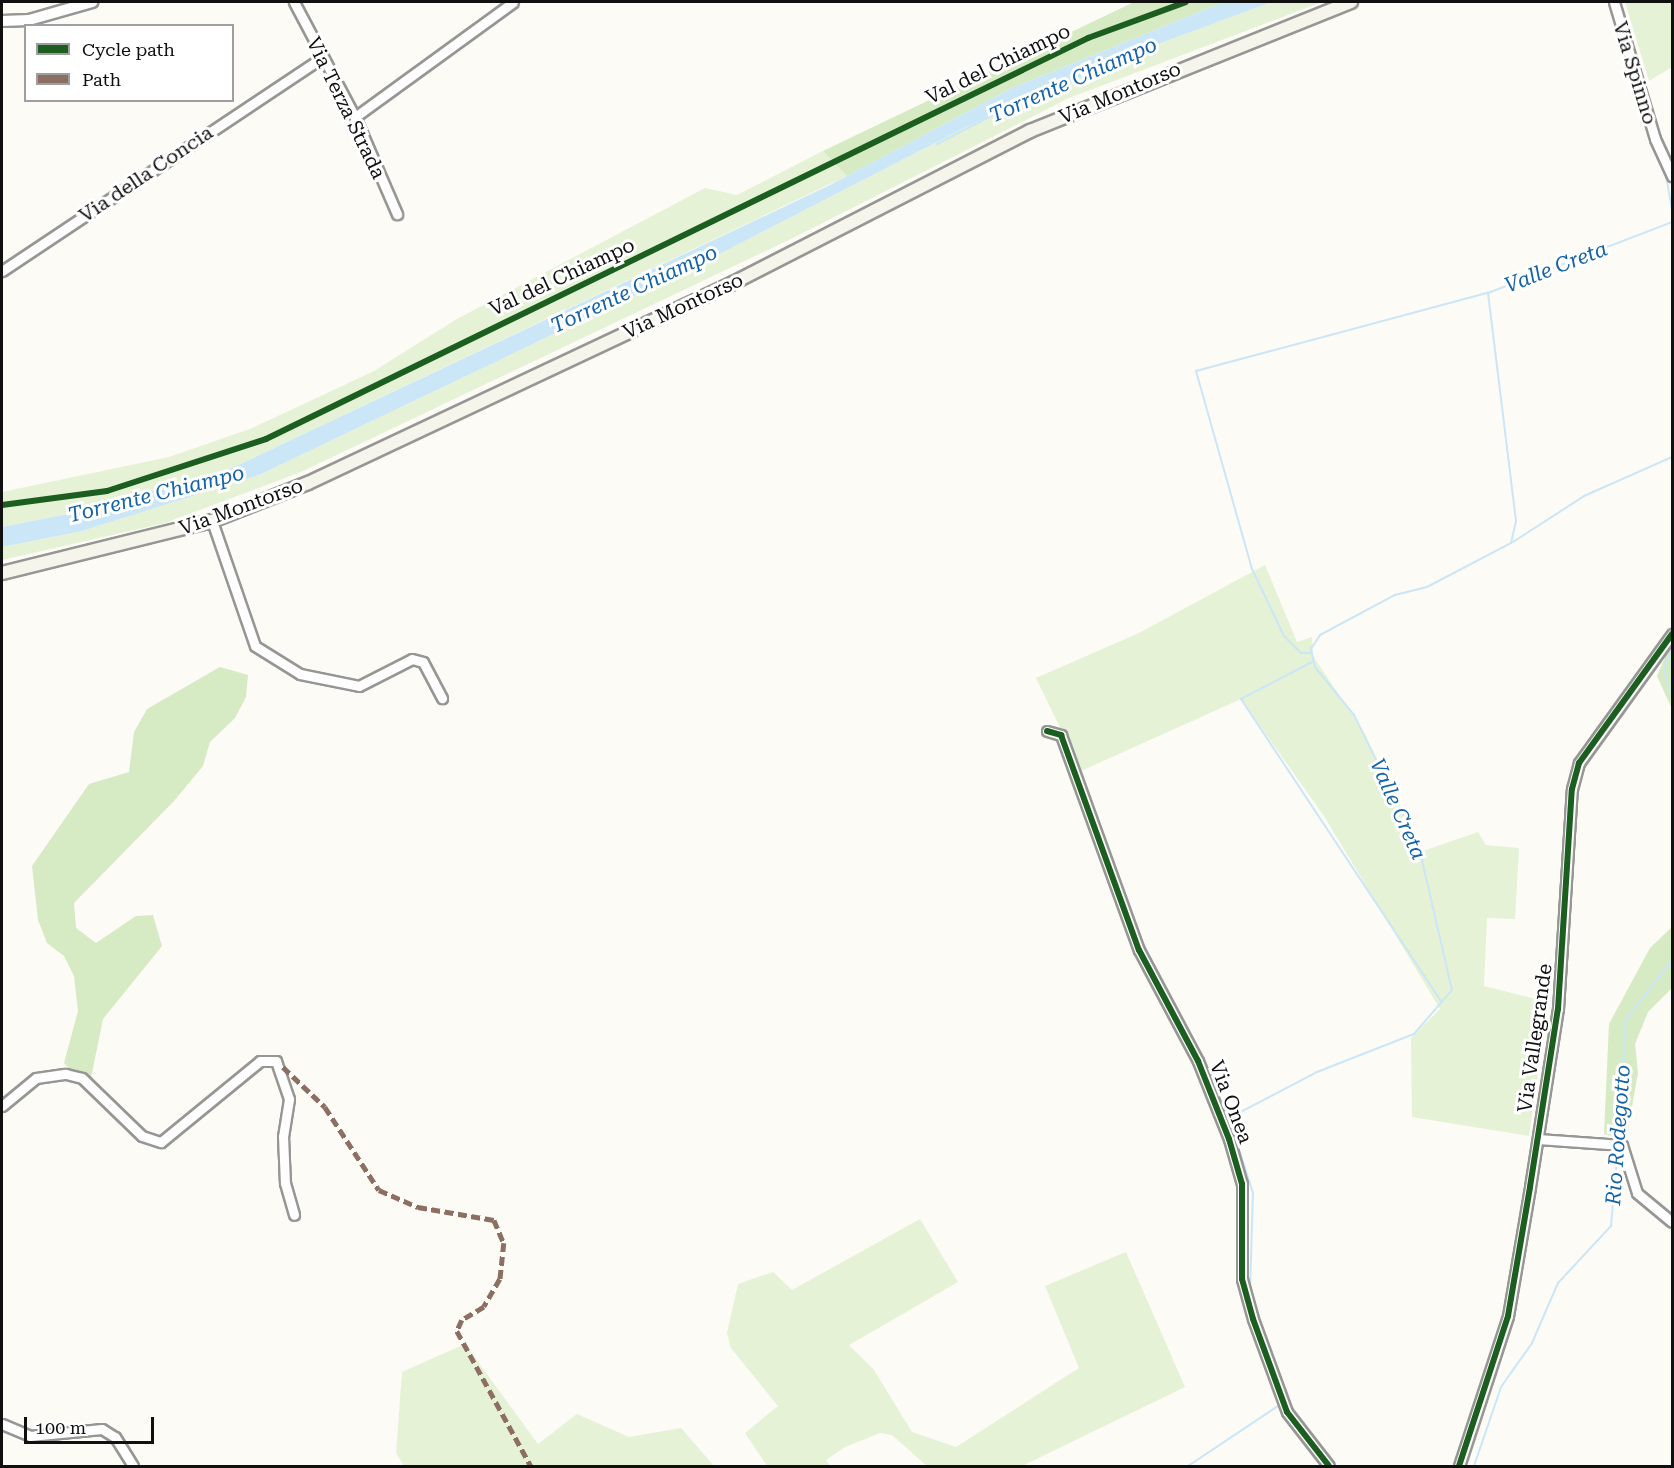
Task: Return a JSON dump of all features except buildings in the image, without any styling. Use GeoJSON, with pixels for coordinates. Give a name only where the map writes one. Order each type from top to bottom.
{"type":"FeatureCollection","features":[{"type":"Feature","properties":{"kind":"main road","name":"Via Montorso"},"geometry":{"type":"LineString","coordinates":[[2,573],[63,562],[212,521],[308,483],[733,283],[1030,131],[1351,2]]}},
{"type":"Feature","properties":{"kind":"street"},"geometry":{"type":"LineString","coordinates":[[2,21],[29,20],[92,2]]}},
{"type":"Feature","properties":{"kind":"street","name":"Via Terza Strada"},"geometry":{"type":"LineString","coordinates":[[294,2],[321,58],[355,117],[397,214]]}},
{"type":"Feature","properties":{"kind":"street"},"geometry":{"type":"LineString","coordinates":[[355,117],[513,2]]}},
{"type":"Feature","properties":{"kind":"street","name":"Via Spinno"},"geometry":{"type":"LineString","coordinates":[[1614,2],[1655,139],[1672,176]]}},
{"type":"Feature","properties":{"kind":"street","name":"Via della Concia"},"geometry":{"type":"LineString","coordinates":[[2,271],[321,58]]}},
{"type":"Feature","properties":{"kind":"street"},"geometry":{"type":"LineString","coordinates":[[212,521],[255,646],[300,674],[359,686],[412,658],[423,662],[442,698]]}},
{"type":"Feature","properties":{"kind":"street","name":"Via Vallegrande"},"geometry":{"type":"LineString","coordinates":[[1459,1467],[1508,1316],[1538,1138],[1563,952],[1572,789],[1579,763],[1672,634]]}},
{"type":"Feature","properties":{"kind":"street","name":"Via Onea"},"geometry":{"type":"LineString","coordinates":[[1047,731],[1061,735],[1139,950],[1198,1062],[1229,1139],[1242,1184],[1242,1279],[1253,1319],[1287,1412],[1329,1467]]}},
{"type":"Feature","properties":{"kind":"street"},"geometry":{"type":"LineString","coordinates":[[2,1106],[36,1078],[66,1074],[82,1078],[142,1136],[161,1142],[260,1061],[276,1061],[289,1099],[283,1136],[285,1183],[294,1215]]}},
{"type":"Feature","properties":{"kind":"street"},"geometry":{"type":"LineString","coordinates":[[1538,1138],[1618,1144],[1637,1193],[1672,1222]]}},
{"type":"Feature","properties":{"kind":"street"},"geometry":{"type":"LineString","coordinates":[[2,1424],[30,1436],[102,1429],[115,1437],[133,1467]]}},
{"type":"Feature","properties":{"kind":"green space"},"geometry":{"type":"Polygon","coordinates":[[[1134,2],[1224,2],[1012,88],[847,176],[823,151],[1134,2]]]}},
{"type":"Feature","properties":{"kind":"green space"},"geometry":{"type":"Polygon","coordinates":[[[1272,2],[1322,2],[1069,98],[797,236],[301,472],[165,523],[2,560],[2,547],[82,531],[259,475],[700,264],[972,124],[1150,47],[1272,2]]]}},
{"type":"Feature","properties":{"kind":"green space"},"geometry":{"type":"Polygon","coordinates":[[[1625,2],[1672,2],[1672,67],[1649,81],[1625,2]]]}},
{"type":"Feature","properties":{"kind":"green space"},"geometry":{"type":"Polygon","coordinates":[[[823,151],[847,176],[232,468],[73,513],[2,527],[2,492],[169,457],[250,429],[374,371],[457,319],[705,188],[737,195],[823,151]]]}},
{"type":"Feature","properties":{"kind":"green space"},"geometry":{"type":"Polygon","coordinates":[[[1265,565],[1297,642],[1312,637],[1313,656],[1365,734],[1420,852],[1478,832],[1486,845],[1519,848],[1515,919],[1487,918],[1484,986],[1548,1002],[1529,1136],[1412,1117],[1411,1038],[1440,1009],[1324,816],[1241,699],[1081,771],[1036,678],[1139,633],[1265,565]]]}},
{"type":"Feature","properties":{"kind":"green space"},"geometry":{"type":"Polygon","coordinates":[[[1672,641],[1672,709],[1657,676],[1672,641]]]}},
{"type":"Feature","properties":{"kind":"green space"},"geometry":{"type":"Polygon","coordinates":[[[220,667],[248,675],[246,697],[235,718],[210,742],[203,766],[174,801],[74,903],[76,928],[96,943],[136,916],[153,915],[162,946],[103,1019],[91,1078],[74,1073],[64,1063],[78,1011],[74,976],[64,956],[47,943],[38,920],[32,866],[89,784],[129,772],[134,732],[147,709],[220,667]]]}},
{"type":"Feature","properties":{"kind":"green space"},"geometry":{"type":"Polygon","coordinates":[[[1672,927],[1672,988],[1648,1012],[1635,1044],[1638,1073],[1626,1140],[1604,1134],[1609,1024],[1650,948],[1672,927]]]}},
{"type":"Feature","properties":{"kind":"green space"},"geometry":{"type":"Polygon","coordinates":[[[920,1219],[958,1282],[849,1345],[874,1370],[912,1432],[956,1447],[1079,1368],[1045,1286],[1126,1252],[1185,1387],[1022,1466],[927,1466],[892,1435],[880,1433],[845,1447],[826,1460],[830,1466],[767,1466],[745,1433],[778,1406],[731,1348],[727,1333],[738,1284],[773,1272],[792,1290],[920,1219]]]}},
{"type":"Feature","properties":{"kind":"green space"},"geometry":{"type":"Polygon","coordinates":[[[465,1344],[538,1444],[577,1414],[629,1437],[681,1428],[714,1466],[404,1466],[396,1453],[402,1372],[465,1344]]]}},
{"type":"Feature","properties":{"kind":"water"},"geometry":{"type":"Polygon","coordinates":[[[1224,2],[1272,2],[1150,47],[972,124],[700,264],[259,475],[82,531],[2,547],[2,527],[73,513],[232,468],[830,185],[1012,88],[1224,2]]]}},
{"type":"Feature","properties":{"kind":"waterway","name":"Torrente Chiampo"},"geometry":{"type":"LineString","coordinates":[[937,144],[993,115]]}},
{"type":"Feature","properties":{"kind":"waterway","name":"Valle Creta"},"geometry":{"type":"LineString","coordinates":[[1665,170],[1672,208]]}},
{"type":"Feature","properties":{"kind":"waterway"},"geometry":{"type":"LineString","coordinates":[[1311,653],[1301,653],[1284,636],[1252,569],[1196,371],[1488,293],[1672,222]]}},
{"type":"Feature","properties":{"kind":"waterway","name":"Valle Creta"},"geometry":{"type":"LineString","coordinates":[[1250,1292],[1253,1193],[1229,1118],[1317,1072],[1414,1034],[1452,990],[1419,847],[1354,715],[1315,667],[1311,649],[1320,635],[1395,595],[1427,587],[1511,543],[1516,521],[1488,293]]}},
{"type":"Feature","properties":{"kind":"waterway"},"geometry":{"type":"LineString","coordinates":[[1513,542],[1584,496],[1672,457]]}},
{"type":"Feature","properties":{"kind":"waterway","name":"Rio Rodegotto"},"geometry":{"type":"LineString","coordinates":[[1672,646],[1664,671],[1672,696]]}},
{"type":"Feature","properties":{"kind":"waterway"},"geometry":{"type":"LineString","coordinates":[[1312,662],[1241,699],[1442,1003]]}},
{"type":"Feature","properties":{"kind":"waterway","name":"Rio Rodegotto"},"geometry":{"type":"LineString","coordinates":[[1618,1142],[1626,1019],[1672,961]]}},
{"type":"Feature","properties":{"kind":"waterway","name":"Rio Rodegotto"},"geometry":{"type":"LineString","coordinates":[[1474,1466],[1501,1387],[1532,1343],[1558,1283],[1611,1226],[1618,1147]]}},
{"type":"Feature","properties":{"kind":"waterway","name":"Valle Creta"},"geometry":{"type":"LineString","coordinates":[[1188,1466],[1281,1404]]}},
{"type":"Feature","properties":{"kind":"marked path"},"geometry":{"type":"LineString","coordinates":[[283,1067],[325,1107],[379,1190],[418,1207],[494,1220],[504,1243],[500,1279],[484,1307],[462,1320],[457,1331],[531,1466]]}},
{"type":"Feature","properties":{"kind":"cycle path","name":"Val del Chiampo"},"geometry":{"type":"LineString","coordinates":[[2,505],[107,491],[266,439],[1088,38],[1186,2]]}},
{"type":"Feature","properties":{"kind":"cycle path"},"geometry":{"type":"LineString","coordinates":[[1459,1466],[1508,1316],[1530,1187],[1558,1009],[1572,789],[1579,763],[1672,634]]}},
{"type":"Feature","properties":{"kind":"cycle path"},"geometry":{"type":"LineString","coordinates":[[1047,731],[1061,735],[1139,950],[1198,1061],[1229,1139],[1242,1184],[1242,1279],[1253,1319],[1287,1412],[1329,1466]]}}]}
